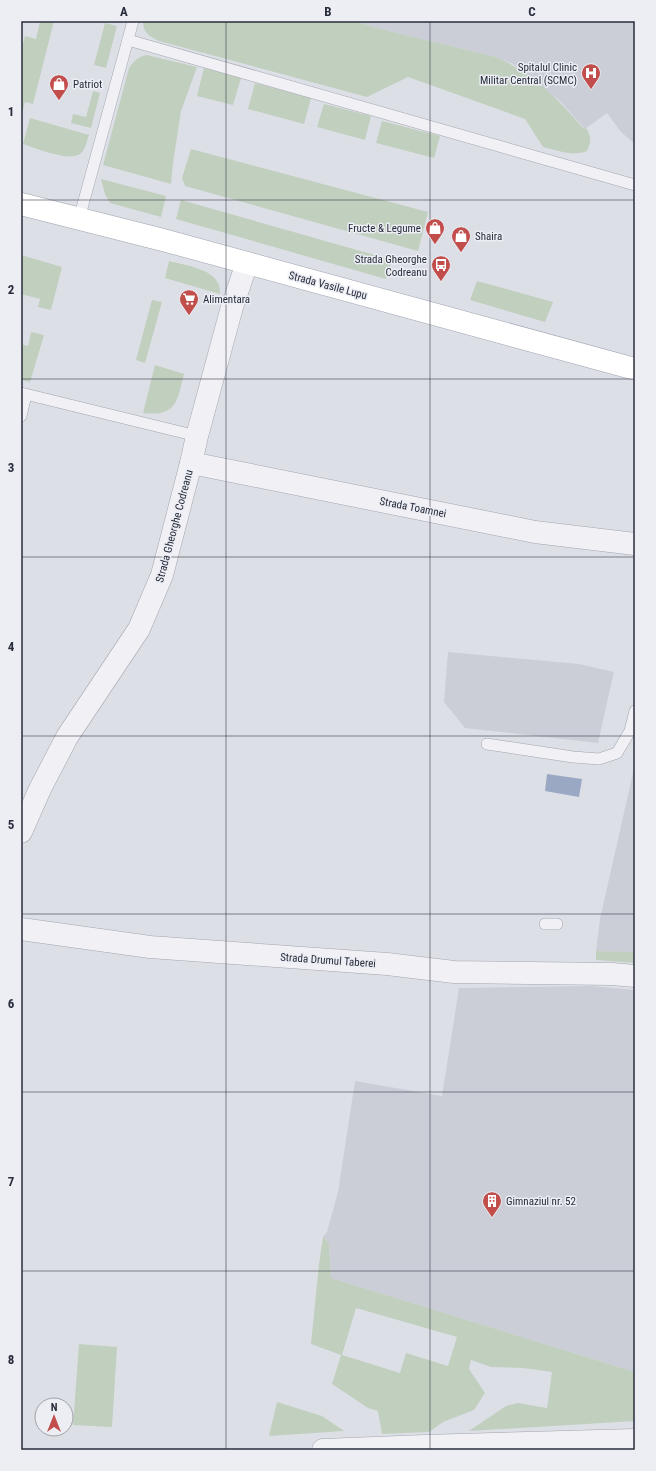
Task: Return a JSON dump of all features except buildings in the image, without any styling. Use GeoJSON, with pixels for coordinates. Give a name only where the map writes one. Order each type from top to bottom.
{"type":"FeatureCollection","features":[{"type":"Feature","properties":{"kind":"main road","name":"Strada Vasile Lupu"},"geometry":{"type":"LineString","coordinates":[[21,204],[163,240],[635,369]]}},
{"type":"Feature","properties":{"kind":"street","name":"Strada Gheorghe Codreanu"},"geometry":{"type":"LineString","coordinates":[[21,832],[40,789],[67,737],[139,629],[162,576],[197,436],[232,307],[247,263]]}},
{"type":"Feature","properties":{"kind":"street","name":"Strada Toamnei"},"geometry":{"type":"LineString","coordinates":[[191,463],[535,532],[635,544]]}},
{"type":"Feature","properties":{"kind":"street","name":"Strada Drumul Taberei"},"geometry":{"type":"LineString","coordinates":[[21,929],[150,947],[387,964],[454,972],[612,974],[635,976]]}},
{"type":"Feature","properties":{"kind":"street"},"geometry":{"type":"LineString","coordinates":[[323,1450],[635,1440]]}},
{"type":"Feature","properties":{"kind":"lane"},"geometry":{"type":"LineString","coordinates":[[79,219],[133,21]]}},
{"type":"Feature","properties":{"kind":"lane"},"geometry":{"type":"LineString","coordinates":[[128,40],[635,185]]}},
{"type":"Feature","properties":{"kind":"lane"},"geometry":{"type":"LineString","coordinates":[[21,416],[24,394],[197,436]]}},
{"type":"Feature","properties":{"kind":"lane"},"geometry":{"type":"LineString","coordinates":[[487,744],[573,757],[599,759],[617,753],[630,731],[635,711]]}},
{"type":"Feature","properties":{"kind":"lane"},"geometry":{"type":"LineString","coordinates":[[545,924],[557,924]]}},
{"type":"Feature","properties":{"kind":"shaded area","name":"Spitalul Clinic Militar Central (SCMC)"},"geometry":{"type":"Polygon","coordinates":[[[354,21],[635,21],[635,144],[621,132],[607,113],[585,129],[560,101],[513,64],[496,57],[354,21]]]}},
{"type":"Feature","properties":{"kind":"shaded area"},"geometry":{"type":"Polygon","coordinates":[[[448,652],[579,664],[614,672],[598,743],[465,728],[444,702],[448,652]]]}},
{"type":"Feature","properties":{"kind":"shaded area"},"geometry":{"type":"Polygon","coordinates":[[[635,764],[635,952],[596,951],[600,919],[635,764]]]}},
{"type":"Feature","properties":{"kind":"shaded area"},"geometry":{"type":"Polygon","coordinates":[[[591,986],[635,990],[635,1372],[331,1278],[329,1243],[323,1237],[327,1232],[338,1192],[355,1081],[442,1096],[459,988],[591,986]]]}},
{"type":"Feature","properties":{"kind":"green space"},"geometry":{"type":"Polygon","coordinates":[[[40,21],[54,21],[33,104],[25,102],[21,118],[21,51],[25,36],[36,39],[40,21]]]}},
{"type":"Feature","properties":{"kind":"green space"},"geometry":{"type":"Polygon","coordinates":[[[143,21],[354,21],[496,57],[522,71],[554,97],[584,129],[586,128],[590,137],[589,145],[587,151],[582,153],[571,153],[543,147],[525,119],[408,77],[367,97],[159,41],[147,34],[143,21]]]}},
{"type":"Feature","properties":{"kind":"green space"},"geometry":{"type":"Polygon","coordinates":[[[105,23],[117,26],[106,68],[94,65],[105,23]]]}},
{"type":"Feature","properties":{"kind":"green space"},"geometry":{"type":"Polygon","coordinates":[[[147,55],[197,67],[181,111],[171,184],[103,165],[129,68],[137,59],[147,55]]]}},
{"type":"Feature","properties":{"kind":"green space"},"geometry":{"type":"Polygon","coordinates":[[[204,68],[241,78],[233,105],[197,96],[204,68]]]}},
{"type":"Feature","properties":{"kind":"green space"},"geometry":{"type":"Polygon","coordinates":[[[255,83],[311,98],[304,124],[248,109],[255,83]]]}},
{"type":"Feature","properties":{"kind":"green space"},"geometry":{"type":"Polygon","coordinates":[[[93,91],[100,93],[91,128],[71,123],[73,114],[86,117],[93,91]]]}},
{"type":"Feature","properties":{"kind":"green space"},"geometry":{"type":"Polygon","coordinates":[[[324,104],[371,116],[365,140],[317,127],[324,104]]]}},
{"type":"Feature","properties":{"kind":"green space"},"geometry":{"type":"Polygon","coordinates":[[[30,118],[89,135],[82,152],[77,155],[63,156],[23,144],[30,118]]]}},
{"type":"Feature","properties":{"kind":"green space"},"geometry":{"type":"Polygon","coordinates":[[[382,121],[440,136],[434,158],[376,143],[382,121]]]}},
{"type":"Feature","properties":{"kind":"green space"},"geometry":{"type":"Polygon","coordinates":[[[191,149],[428,212],[418,251],[185,186],[182,178],[191,149]]]}},
{"type":"Feature","properties":{"kind":"green space"},"geometry":{"type":"Polygon","coordinates":[[[101,179],[166,196],[161,217],[110,203],[105,194],[101,179]]]}},
{"type":"Feature","properties":{"kind":"green space"},"geometry":{"type":"Polygon","coordinates":[[[181,200],[392,260],[386,279],[176,219],[181,200]]]}},
{"type":"Feature","properties":{"kind":"green space"},"geometry":{"type":"Polygon","coordinates":[[[21,255],[62,267],[51,310],[38,307],[40,299],[21,294],[21,255]]]}},
{"type":"Feature","properties":{"kind":"green space"},"geometry":{"type":"Polygon","coordinates":[[[169,261],[194,267],[209,274],[215,279],[219,286],[220,294],[165,278],[169,261]]]}},
{"type":"Feature","properties":{"kind":"green space"},"geometry":{"type":"Polygon","coordinates":[[[477,281],[553,302],[545,322],[470,300],[477,281]]]}},
{"type":"Feature","properties":{"kind":"green space"},"geometry":{"type":"Polygon","coordinates":[[[152,300],[162,302],[145,363],[136,360],[152,300]]]}},
{"type":"Feature","properties":{"kind":"green space"},"geometry":{"type":"Polygon","coordinates":[[[31,332],[44,335],[30,382],[21,380],[21,344],[28,346],[31,332]]]}},
{"type":"Feature","properties":{"kind":"green space"},"geometry":{"type":"Polygon","coordinates":[[[155,365],[184,374],[182,384],[174,405],[169,410],[154,414],[143,413],[155,365]]]}},
{"type":"Feature","properties":{"kind":"green space"},"geometry":{"type":"Polygon","coordinates":[[[596,951],[635,952],[635,963],[596,960],[596,951]]]}},
{"type":"Feature","properties":{"kind":"green space"},"geometry":{"type":"Polygon","coordinates":[[[323,1237],[329,1243],[331,1278],[635,1372],[635,1421],[469,1431],[506,1406],[518,1403],[547,1408],[552,1372],[523,1368],[491,1367],[471,1360],[469,1369],[485,1393],[474,1410],[443,1422],[429,1432],[382,1434],[378,1411],[368,1408],[332,1384],[341,1355],[311,1344],[323,1237]],[[356,1308],[342,1355],[400,1373],[406,1353],[448,1366],[457,1337],[356,1308]]]}},
{"type":"Feature","properties":{"kind":"green space"},"geometry":{"type":"Polygon","coordinates":[[[79,1344],[117,1347],[112,1427],[74,1425],[79,1344]]]}},
{"type":"Feature","properties":{"kind":"green space"},"geometry":{"type":"Polygon","coordinates":[[[277,1402],[322,1416],[344,1431],[269,1436],[277,1402]]]}},
{"type":"Feature","properties":{"kind":"water"},"geometry":{"type":"Polygon","coordinates":[[[547,774],[582,779],[579,797],[545,791],[547,774]]]}},
{"type":"Feature","properties":{"kind":"place","name":"Spitalul Clinic Militar Central (SCMC)"},"geometry":{"type":"Point","coordinates":[591,90]}},
{"type":"Feature","properties":{"kind":"place","name":"Patriot"},"geometry":{"type":"Point","coordinates":[59,101]}},
{"type":"Feature","properties":{"kind":"place","name":"Fructe & Legume"},"geometry":{"type":"Point","coordinates":[435,245]}},
{"type":"Feature","properties":{"kind":"place","name":"Shaira"},"geometry":{"type":"Point","coordinates":[461,253]}},
{"type":"Feature","properties":{"kind":"place","name":"Strada Gheorghe Codreanu"},"geometry":{"type":"Point","coordinates":[441,282]}},
{"type":"Feature","properties":{"kind":"place","name":"Alimentara"},"geometry":{"type":"Point","coordinates":[189,316]}},
{"type":"Feature","properties":{"kind":"place","name":"Gimnaziul nr. 52"},"geometry":{"type":"Point","coordinates":[492,1218]}}]}
